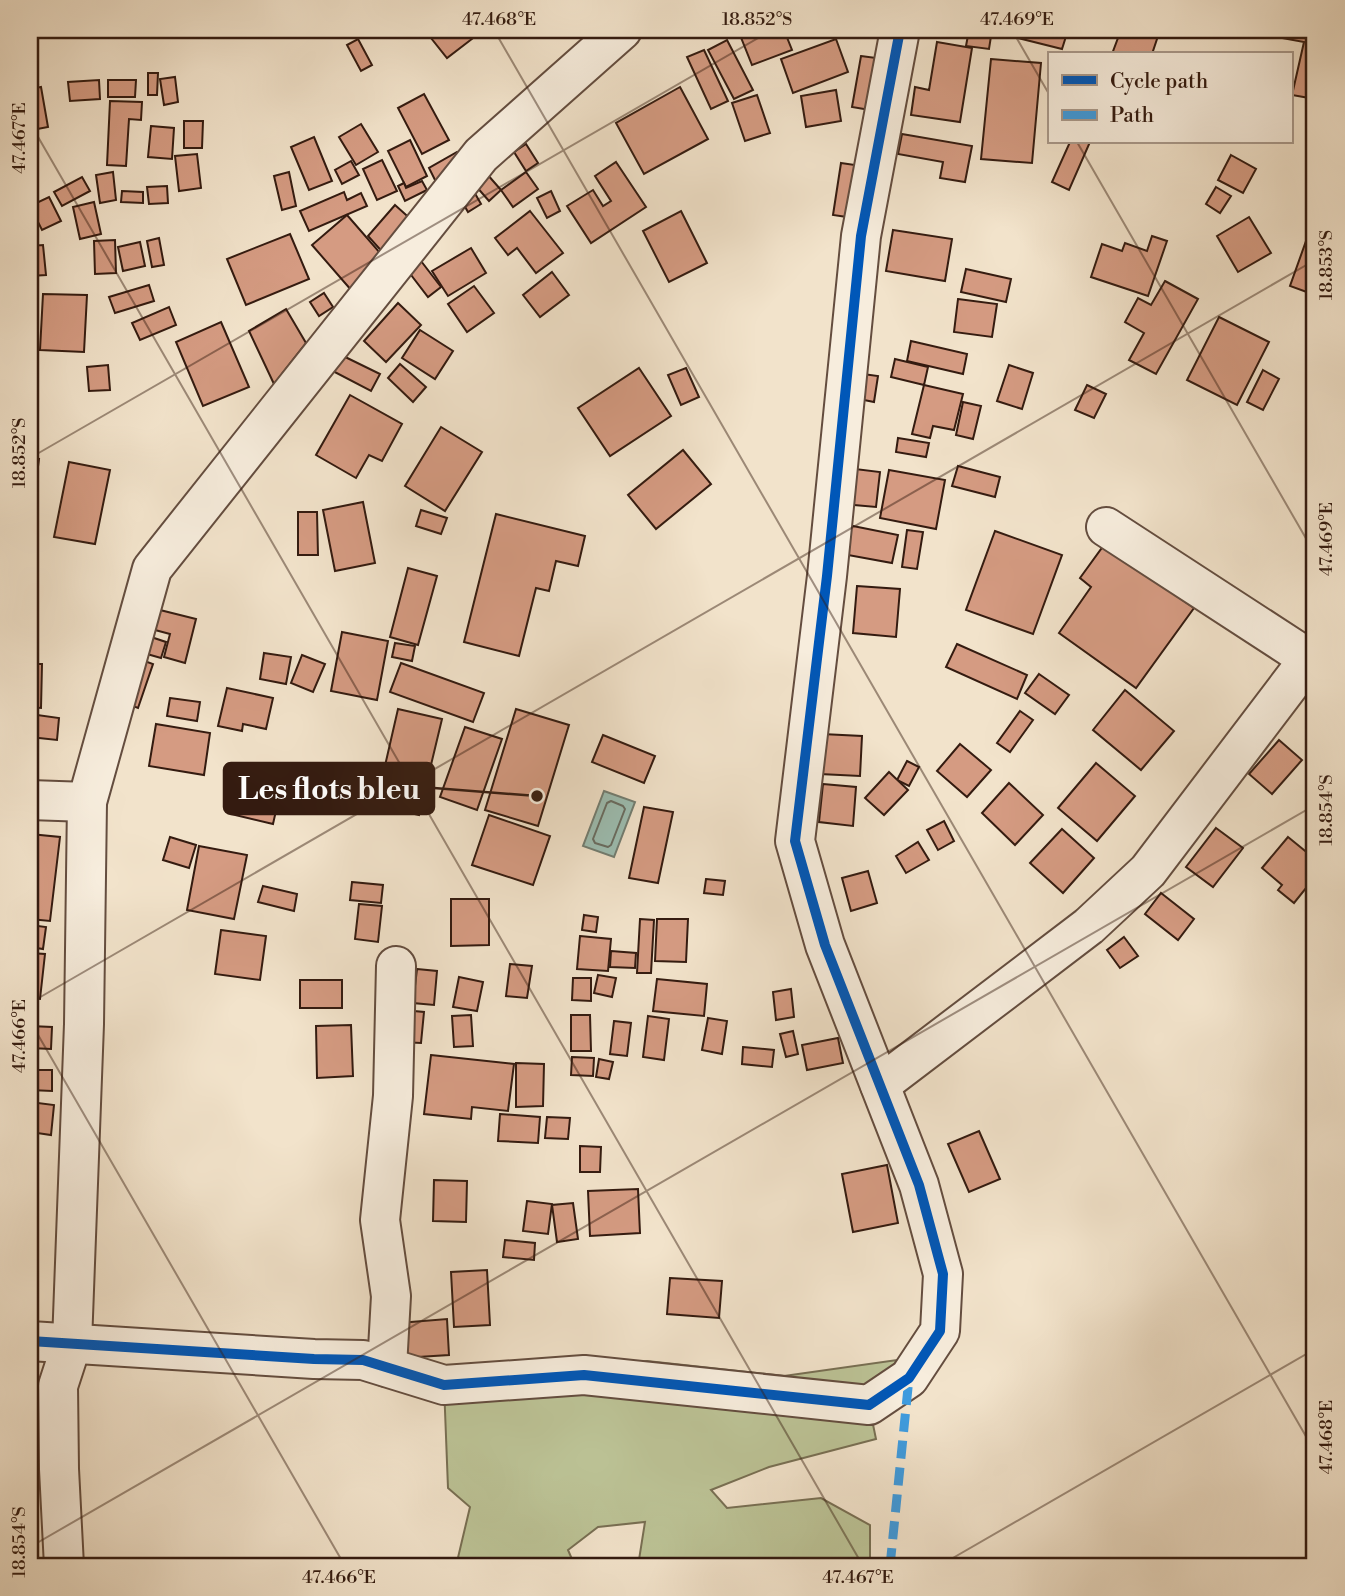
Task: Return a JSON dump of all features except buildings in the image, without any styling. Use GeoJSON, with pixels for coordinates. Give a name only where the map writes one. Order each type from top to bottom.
{"type":"FeatureCollection","features":[{"type":"Feature","properties":{"kind":"street"},"geometry":{"type":"LineString","coordinates":[[64,1566],[58,1469],[58,1386],[72,1343],[84,1024],[87,802],[152,569],[481,155],[622,30]]}},
{"type":"Feature","properties":{"kind":"street"},"geometry":{"type":"LineString","coordinates":[[30,1341],[363,1360],[444,1385],[584,1375],[869,1405],[909,1378],[940,1331],[943,1274],[919,1185],[825,944],[795,841],[827,576],[861,236],[900,30]]}},
{"type":"Feature","properties":{"kind":"street"},"geometry":{"type":"LineString","coordinates":[[880,1085],[1089,926],[1148,871],[1312,655],[1105,527]]}},
{"type":"Feature","properties":{"kind":"street"},"geometry":{"type":"LineString","coordinates":[[30,800],[87,802]]}},
{"type":"Feature","properties":{"kind":"street"},"geometry":{"type":"LineString","coordinates":[[387,1367],[391,1296],[380,1220],[393,1096],[396,965]]}},
{"type":"Feature","properties":{"kind":"green space"},"geometry":{"type":"Polygon","coordinates":[[[897,1360],[869,1405],[876,1439],[769,1467],[711,1490],[727,1508],[821,1498],[870,1525],[870,1566],[638,1566],[645,1522],[598,1527],[568,1550],[575,1566],[456,1566],[470,1507],[448,1488],[444,1385],[647,1361],[784,1376],[897,1360]]]}},
{"type":"Feature","properties":{"kind":"water"},"geometry":{"type":"Polygon","coordinates":[[[604,791],[635,802],[614,857],[583,846],[604,791]]]}},
{"type":"Feature","properties":{"kind":"marked path"},"geometry":{"type":"LineString","coordinates":[[890,1566],[909,1378]]}},
{"type":"Feature","properties":{"kind":"cycle path"},"geometry":{"type":"LineString","coordinates":[[30,1341],[363,1360],[444,1385],[584,1375],[869,1405],[909,1378],[940,1331],[943,1274],[919,1185],[825,945],[795,841],[827,576],[861,236],[900,30]]}},
{"type":"Feature","properties":{"kind":"place","name":"Les flots bleu"},"geometry":{"type":"Point","coordinates":[537,796]}}]}
